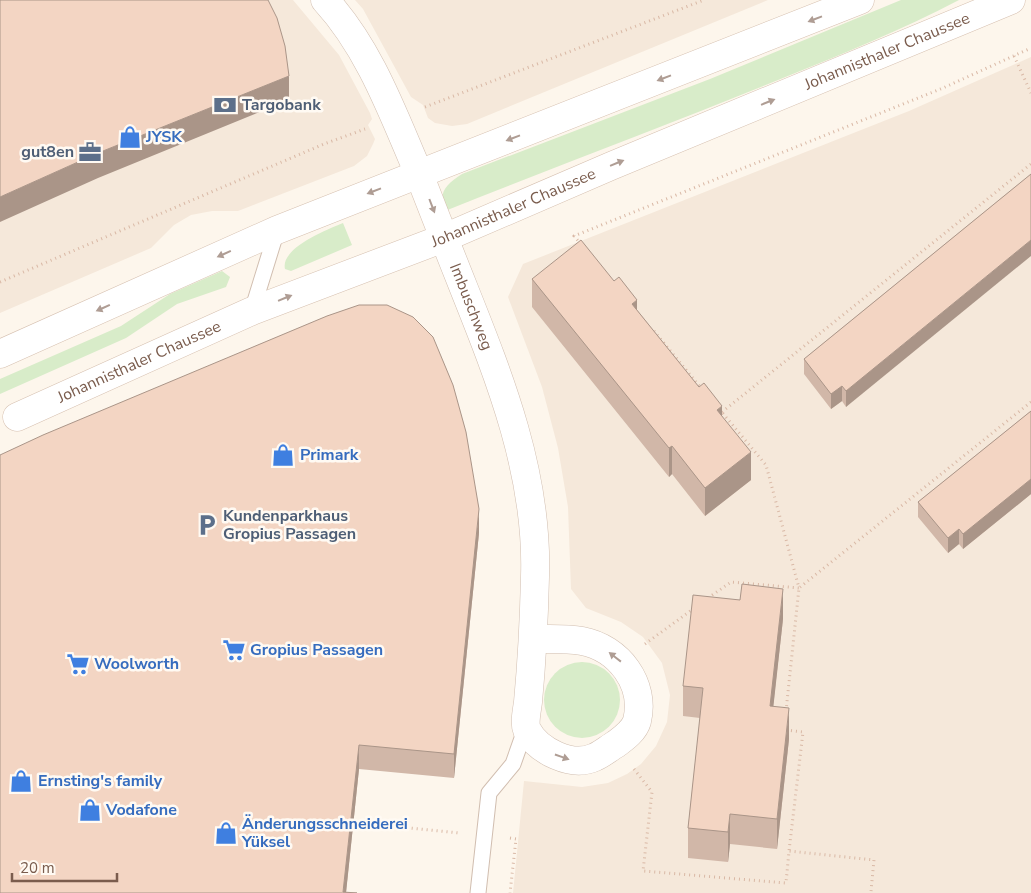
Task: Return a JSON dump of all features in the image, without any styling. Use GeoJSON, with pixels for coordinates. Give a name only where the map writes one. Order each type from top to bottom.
{"type":"FeatureCollection","features":[{"type":"Feature","properties":{"kind":"main road","name":"Imbuschweg"},"geometry":{"type":"LineString","coordinates":[[325,0],[339,15],[376,73],[444,238],[519,440],[535,529],[536,554],[534,639],[526,727]]}},
{"type":"Feature","properties":{"kind":"main road"},"geometry":{"type":"LineString","coordinates":[[0,354],[278,230],[860,0]]}},
{"type":"Feature","properties":{"kind":"main road","name":"Johannisthaler Chaussee"},"geometry":{"type":"LineString","coordinates":[[17,417],[252,311],[444,238],[611,166],[1010,0]]}},
{"type":"Feature","properties":{"kind":"main road"},"geometry":{"type":"LineString","coordinates":[[526,727],[536,744],[564,760],[594,758],[635,728],[639,711],[634,680],[621,661],[607,651],[583,642],[534,639]]}},
{"type":"Feature","properties":{"kind":"lane"},"geometry":{"type":"LineString","coordinates":[[252,311],[278,230]]}},
{"type":"Feature","properties":{"kind":"lane"},"geometry":{"type":"LineString","coordinates":[[478,893],[489,793],[513,764],[526,727]]}},
{"type":"Feature","properties":{"kind":"path"},"geometry":{"type":"LineString","coordinates":[[0,282],[324,144],[395,119],[704,0]]}},
{"type":"Feature","properties":{"kind":"path"},"geometry":{"type":"LineString","coordinates":[[587,252],[574,236],[942,88],[1031,48]]}},
{"type":"Feature","properties":{"kind":"path"},"geometry":{"type":"LineString","coordinates":[[1014,56],[1031,93]]}},
{"type":"Feature","properties":{"kind":"path"},"geometry":{"type":"LineString","coordinates":[[722,412],[1031,164]]}},
{"type":"Feature","properties":{"kind":"path"},"geometry":{"type":"LineString","coordinates":[[652,328],[703,390]]}},
{"type":"Feature","properties":{"kind":"path"},"geometry":{"type":"LineString","coordinates":[[706,600],[730,582],[799,588],[1031,402]]}},
{"type":"Feature","properties":{"kind":"path"},"geometry":{"type":"LineString","coordinates":[[630,763],[652,792],[642,871],[786,883],[803,732],[784,730],[799,588],[766,465],[716,405]]}},
{"type":"Feature","properties":{"kind":"path"},"geometry":{"type":"LineString","coordinates":[[642,646],[698,605]]}},
{"type":"Feature","properties":{"kind":"path"},"geometry":{"type":"LineString","coordinates":[[352,822],[516,839],[510,893]]}},
{"type":"Feature","properties":{"kind":"path"},"geometry":{"type":"LineString","coordinates":[[789,850],[874,860],[871,891]]}},
{"type":"Feature","properties":{"kind":"shaded area"},"geometry":{"type":"Polygon","coordinates":[[[0,0],[293,0],[339,55],[370,113],[372,119],[368,125],[375,139],[367,156],[354,166],[238,211],[212,211],[191,215],[174,225],[151,248],[0,313],[0,0]]]}},
{"type":"Feature","properties":{"kind":"shaded area"},"geometry":{"type":"Polygon","coordinates":[[[355,0],[768,0],[467,124],[452,126],[435,123],[428,118],[423,105],[411,97],[363,9],[355,0]]]}},
{"type":"Feature","properties":{"kind":"shaded area"},"geometry":{"type":"Polygon","coordinates":[[[1031,57],[1031,893],[513,893],[524,781],[582,787],[608,783],[627,774],[641,764],[656,746],[667,722],[670,695],[662,663],[643,637],[621,622],[586,608],[571,589],[568,507],[558,448],[542,387],[508,297],[523,264],[909,111],[1031,57]]]}},
{"type":"Feature","properties":{"kind":"green space"},"geometry":{"type":"Polygon","coordinates":[[[901,0],[959,0],[894,32],[827,60],[445,211],[442,199],[445,189],[462,174],[710,79],[901,0]]]}},
{"type":"Feature","properties":{"kind":"green space"},"geometry":{"type":"Polygon","coordinates":[[[343,223],[352,245],[291,271],[285,269],[285,261],[297,247],[306,240],[343,223]]]}},
{"type":"Feature","properties":{"kind":"green space"},"geometry":{"type":"Polygon","coordinates":[[[222,271],[230,277],[226,287],[177,304],[126,338],[0,394],[0,379],[121,326],[170,294],[222,271]]]}},
{"type":"Feature","properties":{"kind":"green space"},"geometry":{"type":"Polygon","coordinates":[[[582,662],[597,665],[609,673],[617,685],[620,700],[617,715],[609,727],[597,735],[582,738],[567,735],[555,727],[547,715],[544,700],[547,685],[555,673],[567,665],[582,662]]]}},
{"type":"Feature","properties":{"kind":"building"},"geometry":{"type":"Polygon","coordinates":[[[0,0],[268,0],[277,18],[285,46],[289,76],[98,153],[0,197],[0,0]]]}},
{"type":"Feature","properties":{"kind":"building"},"geometry":{"type":"Polygon","coordinates":[[[1031,174],[1031,240],[846,391],[842,386],[831,394],[804,359],[1031,174]]]}},
{"type":"Feature","properties":{"kind":"building"},"geometry":{"type":"Polygon","coordinates":[[[581,240],[614,281],[619,277],[637,300],[632,304],[699,387],[704,383],[722,406],[717,410],[751,452],[705,488],[672,446],[669,448],[532,279],[581,240]]]}},
{"type":"Feature","properties":{"kind":"building","name":"Gropius Passagen"},"geometry":{"type":"Polygon","coordinates":[[[359,305],[387,305],[413,317],[433,337],[453,385],[466,432],[479,509],[454,754],[359,745],[343,892],[357,893],[0,893],[0,455],[43,435],[327,316],[359,305]]]}},
{"type":"Feature","properties":{"kind":"building"},"geometry":{"type":"Polygon","coordinates":[[[1031,411],[1031,479],[963,534],[959,529],[948,538],[918,502],[1031,411]]]}},
{"type":"Feature","properties":{"kind":"building"},"geometry":{"type":"Polygon","coordinates":[[[742,584],[783,589],[770,706],[789,708],[777,819],[730,814],[728,832],[688,828],[703,688],[683,686],[693,595],[740,600],[742,584]]]}},
{"type":"Feature","properties":{"kind":"place","name":"Targobank"},"geometry":{"type":"Point","coordinates":[225,105]}},
{"type":"Feature","properties":{"kind":"place","name":"JYSK"},"geometry":{"type":"Point","coordinates":[130,137]}},
{"type":"Feature","properties":{"kind":"place","name":"gut8en"},"geometry":{"type":"Point","coordinates":[90,152]}},
{"type":"Feature","properties":{"kind":"place","name":"Primark"},"geometry":{"type":"Point","coordinates":[283,455]}},
{"type":"Feature","properties":{"kind":"place","name":"Kundenparkhaus Gropius Passagen"},"geometry":{"type":"Point","coordinates":[207,525]}},
{"type":"Feature","properties":{"kind":"place","name":"Gropius Passagen"},"geometry":{"type":"Point","coordinates":[234,650]}},
{"type":"Feature","properties":{"kind":"place","name":"Woolworth"},"geometry":{"type":"Point","coordinates":[78,664]}},
{"type":"Feature","properties":{"kind":"place","name":"Ernsting's family"},"geometry":{"type":"Point","coordinates":[21,781]}},
{"type":"Feature","properties":{"kind":"place","name":"Vodafone"},"geometry":{"type":"Point","coordinates":[90,810]}},
{"type":"Feature","properties":{"kind":"place","name":"Änderungsschneiderei Yüksel"},"geometry":{"type":"Point","coordinates":[226,833]}}]}
